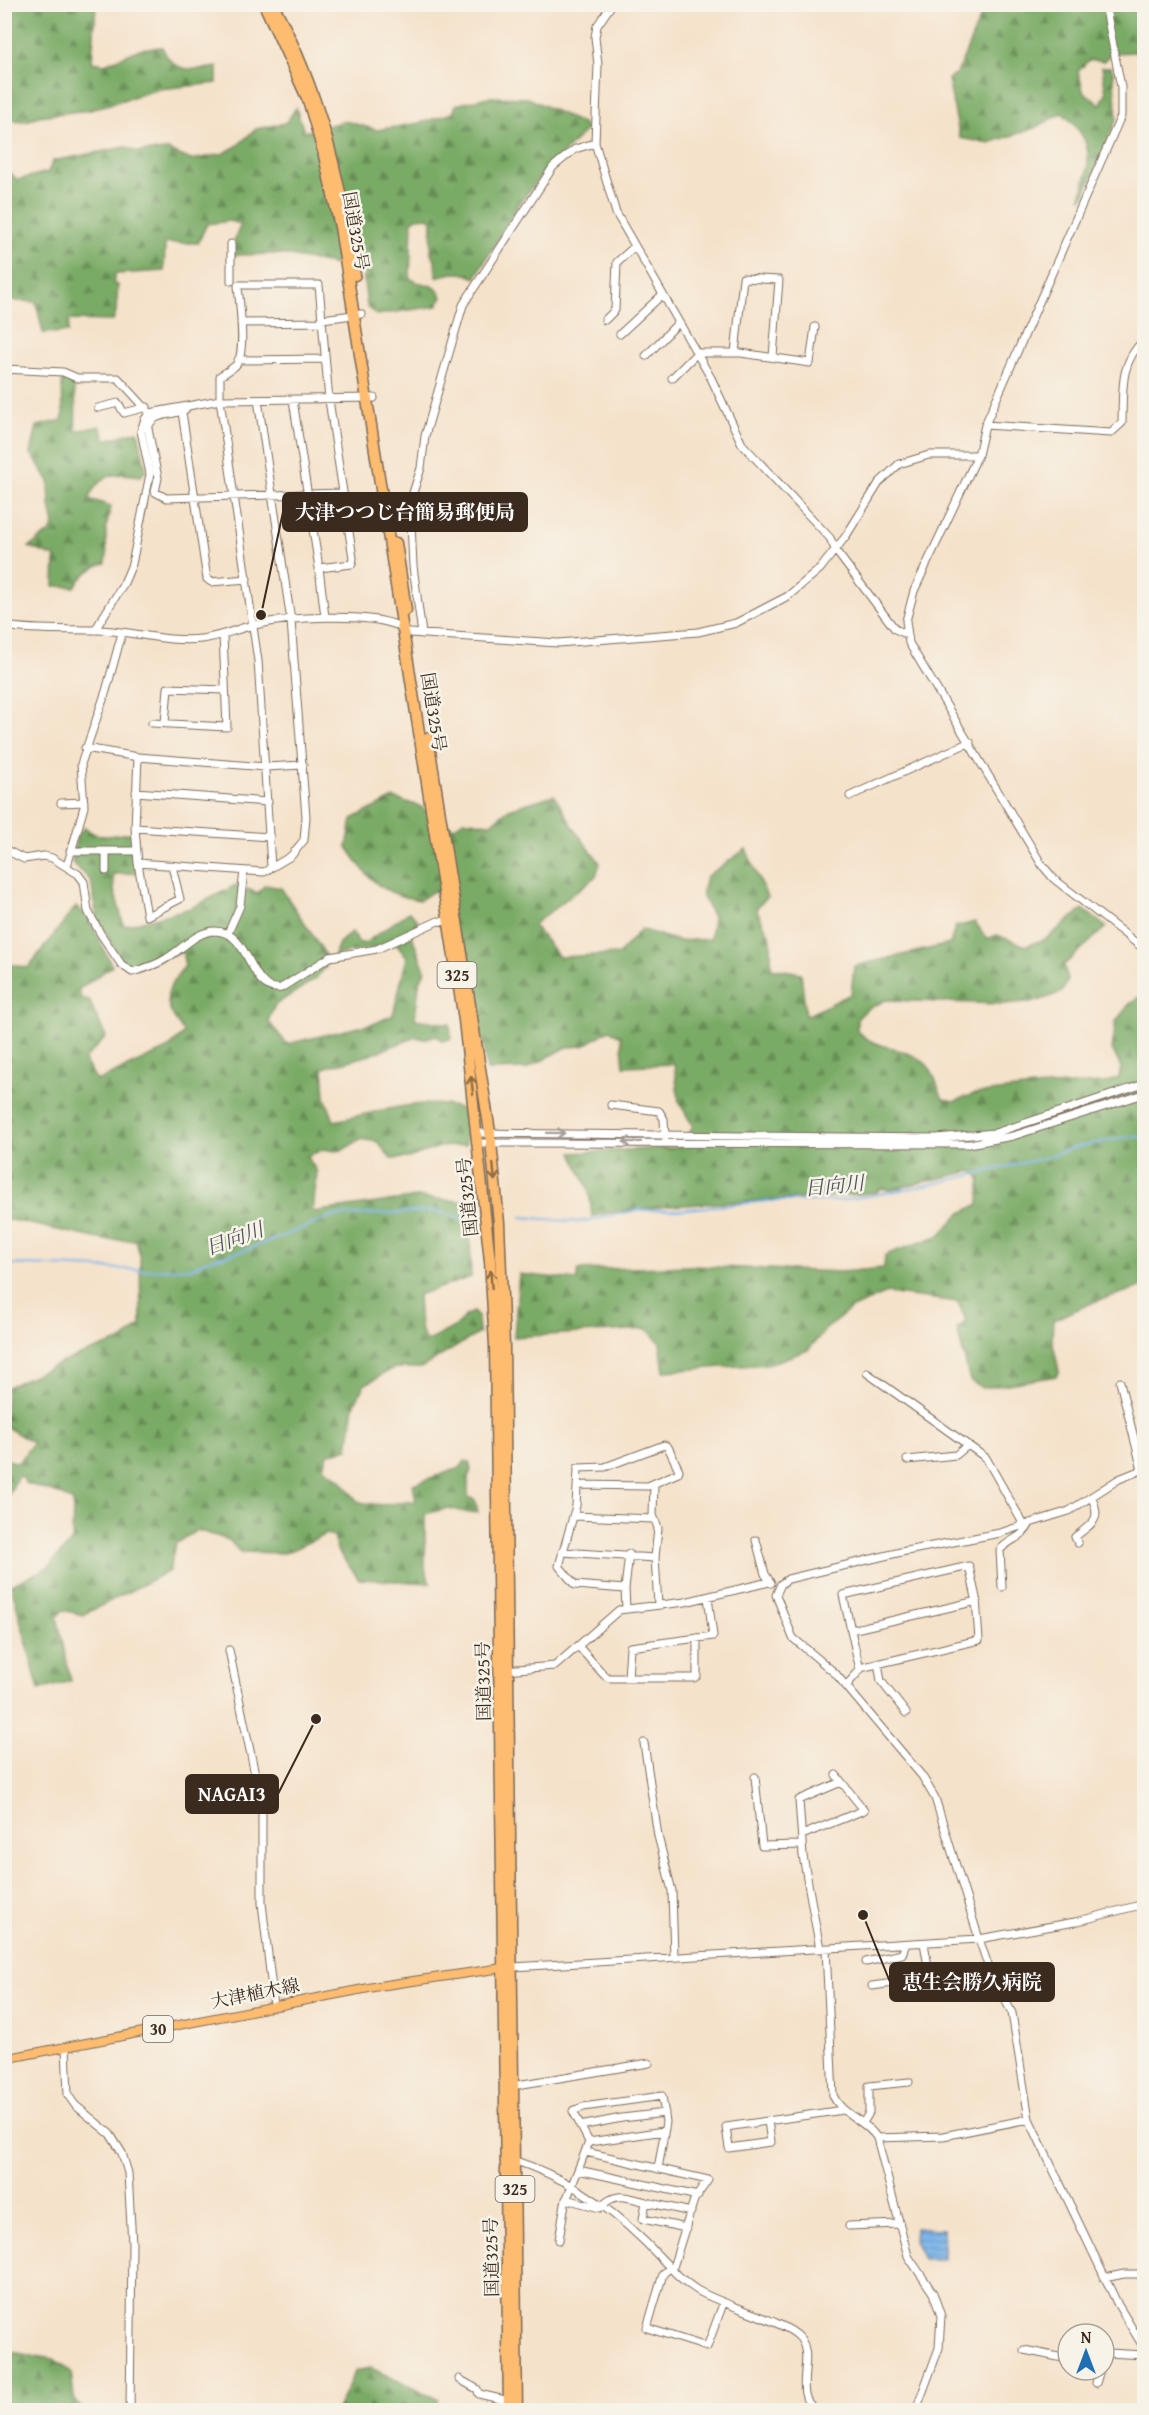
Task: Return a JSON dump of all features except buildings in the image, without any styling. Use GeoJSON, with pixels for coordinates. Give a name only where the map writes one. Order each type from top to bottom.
{"type":"FeatureCollection","features":[{"type":"Feature","properties":{"kind":"highway","name":"国道325号"},"geometry":{"type":"LineString","coordinates":[[264,4],[293,63],[318,130],[357,314],[464,1020],[477,1138],[494,1331],[504,1670],[510,2086],[509,2406]]}},
{"type":"Feature","properties":{"kind":"highway","name":"国道325号"},"geometry":{"type":"LineString","coordinates":[[273,4],[294,46],[321,113],[346,221],[357,314]]}},
{"type":"Feature","properties":{"kind":"highway","name":"国道325号"},"geometry":{"type":"LineString","coordinates":[[404,630],[490,1137],[499,1223],[504,1345],[504,1670]]}},
{"type":"Feature","properties":{"kind":"highway","name":"国道325号"},"geometry":{"type":"LineString","coordinates":[[510,2159],[517,2410]]}},
{"type":"Feature","properties":{"kind":"main road","name":"大津植木線"},"geometry":{"type":"LineString","coordinates":[[4,2059],[379,1986],[509,1967]]}},
{"type":"Feature","properties":{"kind":"street"},"geometry":{"type":"LineString","coordinates":[[612,4],[597,26],[595,37],[598,65],[595,143],[616,213],[711,378],[742,444],[830,538],[836,551],[895,629],[906,634]]}},
{"type":"Feature","properties":{"kind":"street"},"geometry":{"type":"LineString","coordinates":[[1105,4],[1121,87],[1121,116],[985,425],[978,455],[914,591],[908,611],[906,634],[915,655],[970,741],[1042,865],[1054,879],[1144,949]]}},
{"type":"Feature","properties":{"kind":"street"},"geometry":{"type":"LineString","coordinates":[[422,634],[413,566],[410,502],[421,468],[425,436],[463,305],[553,167],[575,149],[595,143]]}},
{"type":"Feature","properties":{"kind":"street"},"geometry":{"type":"LineString","coordinates":[[231,244],[241,323],[238,360]]}},
{"type":"Feature","properties":{"kind":"street"},"geometry":{"type":"LineString","coordinates":[[604,320],[615,310],[617,262],[635,246]]}},
{"type":"Feature","properties":{"kind":"street"},"geometry":{"type":"LineString","coordinates":[[735,353],[743,278],[779,280],[773,357]]}},
{"type":"Feature","properties":{"kind":"street"},"geometry":{"type":"LineString","coordinates":[[223,279],[235,283],[315,283],[318,285],[329,400],[352,564],[319,568]]}},
{"type":"Feature","properties":{"kind":"street"},"geometry":{"type":"LineString","coordinates":[[620,334],[662,295]]}},
{"type":"Feature","properties":{"kind":"street"},"geometry":{"type":"LineString","coordinates":[[241,323],[322,320],[357,314]]}},
{"type":"Feature","properties":{"kind":"street"},"geometry":{"type":"LineString","coordinates":[[646,356],[678,323]]}},
{"type":"Feature","properties":{"kind":"street"},"geometry":{"type":"LineString","coordinates":[[672,378],[697,353],[735,353],[810,363],[815,327]]}},
{"type":"Feature","properties":{"kind":"street"},"geometry":{"type":"LineString","coordinates":[[985,425],[1111,433],[1122,423],[1124,371],[1129,357],[1144,340]]}},
{"type":"Feature","properties":{"kind":"street"},"geometry":{"type":"LineString","coordinates":[[272,867],[254,625],[220,400],[220,376],[238,360],[326,359]]}},
{"type":"Feature","properties":{"kind":"street"},"geometry":{"type":"LineString","coordinates":[[4,369],[63,372],[77,378],[118,378],[149,410]]}},
{"type":"Feature","properties":{"kind":"street"},"geometry":{"type":"LineString","coordinates":[[98,408],[118,403],[124,413],[220,400],[371,398]]}},
{"type":"Feature","properties":{"kind":"street"},"geometry":{"type":"LineString","coordinates":[[138,863],[264,872],[291,856],[304,840],[306,817],[303,765],[291,621],[258,400]]}},
{"type":"Feature","properties":{"kind":"street"},"geometry":{"type":"LineString","coordinates":[[293,400],[325,617]]}},
{"type":"Feature","properties":{"kind":"street"},"geometry":{"type":"LineString","coordinates":[[192,405],[182,411],[155,417],[149,422],[148,429],[158,478],[155,492],[166,498],[343,493]]}},
{"type":"Feature","properties":{"kind":"street"},"geometry":{"type":"LineString","coordinates":[[95,630],[124,582],[132,564],[150,474],[141,431],[149,410]]}},
{"type":"Feature","properties":{"kind":"street"},"geometry":{"type":"LineString","coordinates":[[182,411],[197,497],[207,579],[211,582],[247,579]]}},
{"type":"Feature","properties":{"kind":"street"},"geometry":{"type":"LineString","coordinates":[[4,626],[50,632],[95,630],[169,640],[201,639],[254,625],[325,617],[376,619],[422,634],[558,643],[716,629],[736,623],[788,596],[805,584],[836,551],[879,483],[899,464],[929,454],[978,455]]}},
{"type":"Feature","properties":{"kind":"street"},"geometry":{"type":"LineString","coordinates":[[67,866],[84,802],[81,764],[85,747],[106,691],[122,633]]}},
{"type":"Feature","properties":{"kind":"street"},"geometry":{"type":"LineString","coordinates":[[152,723],[227,727],[223,635]]}},
{"type":"Feature","properties":{"kind":"street"},"geometry":{"type":"LineString","coordinates":[[165,723],[168,688],[225,690]]}},
{"type":"Feature","properties":{"kind":"street"},"geometry":{"type":"LineString","coordinates":[[850,796],[970,741]]}},
{"type":"Feature","properties":{"kind":"street"},"geometry":{"type":"LineString","coordinates":[[85,747],[138,757],[266,767],[303,765]]}},
{"type":"Feature","properties":{"kind":"street"},"geometry":{"type":"LineString","coordinates":[[138,757],[135,828],[147,916],[180,899],[172,866]]}},
{"type":"Feature","properties":{"kind":"street"},"geometry":{"type":"LineString","coordinates":[[136,792],[268,802]]}},
{"type":"Feature","properties":{"kind":"street"},"geometry":{"type":"LineString","coordinates":[[61,803],[84,802]]}},
{"type":"Feature","properties":{"kind":"street"},"geometry":{"type":"LineString","coordinates":[[135,828],[270,837]]}},
{"type":"Feature","properties":{"kind":"street"},"geometry":{"type":"LineString","coordinates":[[4,849],[24,859],[44,856],[67,866],[84,882],[88,911],[115,956],[127,970],[141,970],[165,960],[205,932],[228,933],[238,941],[262,982],[275,989],[286,986],[330,957],[377,949],[438,921],[449,922]]}},
{"type":"Feature","properties":{"kind":"street"},"geometry":{"type":"LineString","coordinates":[[70,851],[137,851]]}},
{"type":"Feature","properties":{"kind":"street"},"geometry":{"type":"LineString","coordinates":[[106,851],[106,871]]}},
{"type":"Feature","properties":{"kind":"street"},"geometry":{"type":"LineString","coordinates":[[228,933],[240,906],[244,872]]}},
{"type":"Feature","properties":{"kind":"street"},"geometry":{"type":"LineString","coordinates":[[477,1138],[936,1138],[981,1136],[1038,1120],[1144,1084]]}},
{"type":"Feature","properties":{"kind":"street"},"geometry":{"type":"LineString","coordinates":[[665,1138],[976,1143],[1013,1136],[1144,1094]]}},
{"type":"Feature","properties":{"kind":"street"},"geometry":{"type":"LineString","coordinates":[[611,1105],[659,1111],[664,1119],[665,1138]]}},
{"type":"Feature","properties":{"kind":"street"},"geometry":{"type":"LineString","coordinates":[[867,1373],[986,1458],[1027,1524]]}},
{"type":"Feature","properties":{"kind":"street"},"geometry":{"type":"LineString","coordinates":[[1120,1382],[1143,1469],[1119,1479],[1092,1498],[1069,1510],[1027,1524],[788,1579],[778,1588],[776,1595],[793,1638],[846,1686],[930,1788],[968,1897],[990,1971],[1012,2013],[1029,2118],[1104,2278],[1144,2348]]}},
{"type":"Feature","properties":{"kind":"street"},"geometry":{"type":"LineString","coordinates":[[577,1485],[654,1485],[679,1472],[666,1445],[605,1467],[579,1466],[573,1516],[559,1566],[575,1586],[625,1588]]}},
{"type":"Feature","properties":{"kind":"street"},"geometry":{"type":"LineString","coordinates":[[907,1460],[956,1455],[968,1445]]}},
{"type":"Feature","properties":{"kind":"street"},"geometry":{"type":"LineString","coordinates":[[654,1485],[654,1520],[658,1528],[655,1558],[658,1605]]}},
{"type":"Feature","properties":{"kind":"street"},"geometry":{"type":"LineString","coordinates":[[1078,1543],[1075,1537],[1095,1520],[1097,1515],[1092,1498]]}},
{"type":"Feature","properties":{"kind":"street"},"geometry":{"type":"LineString","coordinates":[[573,1516],[654,1520]]}},
{"type":"Feature","properties":{"kind":"street"},"geometry":{"type":"LineString","coordinates":[[1002,1587],[1000,1550],[1005,1544],[1021,1536],[1027,1524]]}},
{"type":"Feature","properties":{"kind":"street"},"geometry":{"type":"LineString","coordinates":[[756,1540],[769,1582],[778,1588]]}},
{"type":"Feature","properties":{"kind":"street"},"geometry":{"type":"LineString","coordinates":[[562,1552],[628,1554],[655,1558]]}},
{"type":"Feature","properties":{"kind":"street"},"geometry":{"type":"LineString","coordinates":[[626,1608],[628,1554]]}},
{"type":"Feature","properties":{"kind":"street"},"geometry":{"type":"LineString","coordinates":[[846,1686],[860,1668],[980,1640],[977,1601],[969,1566],[843,1594],[860,1668]]}},
{"type":"Feature","properties":{"kind":"street"},"geometry":{"type":"LineString","coordinates":[[504,1670],[555,1666],[613,1614],[626,1608],[708,1597],[769,1582]]}},
{"type":"Feature","properties":{"kind":"street"},"geometry":{"type":"LineString","coordinates":[[628,1678],[630,1647],[713,1634],[708,1597]]}},
{"type":"Feature","properties":{"kind":"street"},"geometry":{"type":"LineString","coordinates":[[851,1630],[977,1601]]}},
{"type":"Feature","properties":{"kind":"street"},"geometry":{"type":"LineString","coordinates":[[578,1646],[606,1677],[696,1677],[697,1638]]}},
{"type":"Feature","properties":{"kind":"street"},"geometry":{"type":"LineString","coordinates":[[229,1650],[262,1808],[262,1903],[274,2006]]}},
{"type":"Feature","properties":{"kind":"street"},"geometry":{"type":"LineString","coordinates":[[878,1664],[881,1682],[906,1713]]}},
{"type":"Feature","properties":{"kind":"street"},"geometry":{"type":"LineString","coordinates":[[644,1743],[658,1836],[672,1891],[674,1957]]}},
{"type":"Feature","properties":{"kind":"street"},"geometry":{"type":"LineString","coordinates":[[755,1777],[762,1846],[802,1845]]}},
{"type":"Feature","properties":{"kind":"street"},"geometry":{"type":"LineString","coordinates":[[802,1835],[864,1810],[839,1779],[799,1800],[802,1845],[823,1949],[832,2084],[836,2103],[870,2128],[877,2138],[908,2256],[933,2293],[941,2316],[939,2348],[916,2410]]}},
{"type":"Feature","properties":{"kind":"street"},"geometry":{"type":"LineString","coordinates":[[509,1967],[979,1939],[1075,1922],[1144,1904]]}},
{"type":"Feature","properties":{"kind":"street"},"geometry":{"type":"LineString","coordinates":[[872,1986],[930,1978],[924,1943]]}},
{"type":"Feature","properties":{"kind":"street"},"geometry":{"type":"LineString","coordinates":[[866,1962],[902,1954],[906,1944]]}},
{"type":"Feature","properties":{"kind":"street"},"geometry":{"type":"LineString","coordinates":[[66,2047],[67,2084],[72,2101],[110,2134],[122,2153],[128,2173],[132,2244],[130,2410]]}},
{"type":"Feature","properties":{"kind":"street"},"geometry":{"type":"LineString","coordinates":[[510,2086],[649,2063]]}},
{"type":"Feature","properties":{"kind":"street"},"geometry":{"type":"LineString","coordinates":[[863,2123],[869,2113],[869,2085],[909,2082]]}},
{"type":"Feature","properties":{"kind":"street"},"geometry":{"type":"LineString","coordinates":[[559,2240],[566,2199],[589,2142],[573,2111],[605,2103],[662,2096],[665,2113],[658,2169]]}},
{"type":"Feature","properties":{"kind":"street"},"geometry":{"type":"LineString","coordinates":[[768,2121],[771,2142],[729,2148],[726,2127],[843,2110]]}},
{"type":"Feature","properties":{"kind":"street"},"geometry":{"type":"LineString","coordinates":[[580,2126],[665,2113]]}},
{"type":"Feature","properties":{"kind":"street"},"geometry":{"type":"LineString","coordinates":[[877,2138],[943,2136],[1029,2118]]}},
{"type":"Feature","properties":{"kind":"street"},"geometry":{"type":"LineString","coordinates":[[589,2142],[664,2131]]}},
{"type":"Feature","properties":{"kind":"street"},"geometry":{"type":"LineString","coordinates":[[586,2152],[708,2180],[691,2212],[674,2264],[663,2274],[647,2328],[707,2348],[723,2304]]}},
{"type":"Feature","properties":{"kind":"street"},"geometry":{"type":"LineString","coordinates":[[510,2159],[571,2186],[603,2204],[682,2280],[723,2304],[795,2333],[804,2347],[806,2398],[816,2410]]}},
{"type":"Feature","properties":{"kind":"street"},"geometry":{"type":"LineString","coordinates":[[578,2170],[698,2196]]}},
{"type":"Feature","properties":{"kind":"street"},"geometry":{"type":"LineString","coordinates":[[566,2199],[600,2208],[612,2196],[618,2195],[691,2212]]}},
{"type":"Feature","properties":{"kind":"street"},"geometry":{"type":"LineString","coordinates":[[646,2202],[643,2219],[686,2228]]}},
{"type":"Feature","properties":{"kind":"street"},"geometry":{"type":"LineString","coordinates":[[849,2226],[899,2224]]}},
{"type":"Feature","properties":{"kind":"street"},"geometry":{"type":"LineString","coordinates":[[1104,2278],[1124,2274],[1144,2274]]}},
{"type":"Feature","properties":{"kind":"street"},"geometry":{"type":"LineString","coordinates":[[1024,2349],[1056,2357]]}},
{"type":"Feature","properties":{"kind":"street"},"geometry":{"type":"LineString","coordinates":[[1116,2353],[1144,2355]]}},
{"type":"Feature","properties":{"kind":"street"},"geometry":{"type":"LineString","coordinates":[[459,2379],[477,2389],[479,2394],[509,2406]]}},
{"type":"Feature","properties":{"kind":"green space"},"geometry":{"type":"Polygon","coordinates":[[[1141,4],[1141,8],[1144,8],[1144,55],[1138,52],[1111,53],[1104,61],[1089,60],[1078,71],[1083,91],[1100,105],[1106,93],[1102,67],[1111,67],[1117,118],[1083,198],[1081,197],[1087,172],[1088,151],[1080,132],[1062,113],[1035,128],[989,143],[960,138],[948,79],[957,73],[984,9],[975,5],[1141,4]]]}},
{"type":"Feature","properties":{"kind":"green space"},"geometry":{"type":"Polygon","coordinates":[[[4,5],[96,5],[92,62],[105,64],[140,49],[162,47],[166,55],[178,66],[192,69],[217,67],[217,83],[159,89],[90,110],[38,116],[27,121],[11,120],[5,116],[4,5]]]}},
{"type":"Feature","properties":{"kind":"green space"},"geometry":{"type":"Polygon","coordinates":[[[488,97],[528,98],[583,124],[587,129],[538,179],[517,207],[475,278],[461,273],[436,277],[435,259],[431,253],[432,220],[429,217],[412,221],[410,278],[439,291],[442,297],[437,306],[376,315],[367,307],[363,270],[279,254],[234,255],[234,241],[241,224],[229,221],[207,224],[198,243],[165,243],[164,271],[115,274],[113,284],[118,285],[113,321],[69,320],[68,332],[43,333],[36,302],[5,300],[4,172],[12,174],[17,180],[48,172],[53,161],[126,147],[137,152],[168,150],[191,160],[222,154],[237,146],[256,129],[286,123],[296,108],[304,132],[345,121],[377,130],[420,123],[453,113],[456,105],[488,97]]]}},
{"type":"Feature","properties":{"kind":"green space"},"geometry":{"type":"Polygon","coordinates":[[[70,379],[75,398],[76,431],[100,426],[106,440],[138,431],[146,470],[141,476],[124,474],[109,476],[93,490],[89,499],[111,506],[106,529],[106,563],[88,572],[75,587],[54,586],[55,557],[29,547],[50,532],[54,525],[50,506],[49,481],[31,453],[37,426],[63,420],[62,381],[70,379]]]}},
{"type":"Feature","properties":{"kind":"green space"},"geometry":{"type":"Polygon","coordinates":[[[554,795],[577,833],[600,863],[596,876],[533,925],[559,957],[619,954],[641,929],[678,941],[710,939],[713,917],[702,895],[706,877],[746,849],[767,897],[756,909],[771,939],[771,968],[801,973],[806,1016],[851,994],[854,966],[950,944],[955,927],[975,922],[987,939],[997,935],[1026,946],[1047,938],[1083,909],[1106,927],[1064,965],[1068,980],[1062,992],[1038,1001],[1003,1004],[886,1000],[867,1009],[857,1019],[857,1030],[864,1037],[872,1042],[910,1054],[927,1065],[943,1099],[955,1101],[974,1094],[1032,1087],[1105,1083],[1119,1078],[1121,1067],[1112,1049],[1116,1021],[1131,1002],[1144,994],[1144,1286],[1094,1302],[1053,1320],[1052,1339],[1059,1371],[1056,1376],[983,1388],[970,1381],[957,1329],[966,1321],[958,1302],[887,1293],[852,1308],[826,1329],[808,1350],[769,1364],[664,1371],[660,1343],[647,1329],[514,1337],[519,1274],[577,1280],[578,1270],[691,1266],[841,1272],[884,1268],[885,1255],[940,1235],[959,1214],[979,1204],[980,1177],[971,1171],[889,1190],[881,1188],[877,1192],[698,1204],[592,1216],[589,1191],[572,1153],[682,1147],[693,1126],[679,1102],[674,1064],[624,1066],[621,1036],[609,1030],[583,1046],[567,1047],[526,1069],[487,1070],[468,952],[449,922],[435,890],[420,900],[395,894],[369,877],[347,847],[352,819],[394,798],[419,806],[454,828],[463,820],[490,824],[509,809],[554,795]]]}},
{"type":"Feature","properties":{"kind":"green space"},"geometry":{"type":"Polygon","coordinates":[[[85,827],[96,835],[102,836],[133,833],[136,873],[113,874],[114,890],[124,926],[191,908],[236,885],[258,893],[265,885],[281,888],[325,954],[326,967],[315,979],[275,1005],[268,1021],[287,1044],[376,1023],[393,1015],[407,957],[397,944],[334,955],[339,943],[352,932],[359,943],[365,943],[409,912],[418,921],[410,931],[425,970],[419,985],[415,1019],[450,1024],[451,1039],[442,1041],[437,1035],[424,1039],[416,1037],[370,1055],[323,1068],[325,1097],[334,1121],[417,1105],[433,1104],[464,1110],[466,1145],[439,1147],[408,1158],[391,1159],[378,1142],[360,1139],[344,1149],[335,1151],[325,1149],[307,1156],[317,1172],[313,1212],[418,1197],[465,1202],[470,1229],[471,1277],[418,1295],[420,1328],[426,1342],[458,1325],[466,1315],[473,1312],[478,1317],[479,1333],[421,1368],[394,1368],[364,1385],[354,1406],[348,1448],[327,1455],[324,1468],[340,1479],[358,1502],[381,1505],[416,1501],[413,1484],[460,1468],[465,1461],[469,1462],[471,1470],[468,1478],[468,1497],[475,1500],[478,1512],[469,1513],[449,1508],[425,1514],[425,1568],[430,1583],[359,1579],[337,1550],[334,1536],[326,1534],[285,1553],[240,1552],[229,1540],[197,1530],[175,1544],[169,1571],[83,1615],[63,1610],[57,1617],[71,1681],[39,1690],[11,1585],[47,1568],[72,1541],[73,1502],[62,1495],[25,1483],[23,1477],[18,1476],[5,1502],[5,1459],[18,1463],[33,1443],[5,1426],[7,1387],[72,1358],[122,1340],[141,1325],[140,1256],[136,1240],[104,1240],[12,1220],[5,1221],[5,963],[28,968],[76,906],[88,917],[112,966],[78,990],[82,1000],[89,1000],[106,1037],[84,1060],[97,1081],[167,1049],[184,1033],[172,1014],[168,999],[171,984],[185,966],[182,951],[136,968],[118,957],[96,913],[91,881],[72,862],[77,835],[85,827]]]}},
{"type":"Feature","properties":{"kind":"green space"},"geometry":{"type":"Polygon","coordinates":[[[4,2351],[54,2359],[71,2372],[74,2398],[83,2410],[5,2410],[4,2351]]]}},
{"type":"Feature","properties":{"kind":"green space"},"geometry":{"type":"Polygon","coordinates":[[[371,2368],[439,2400],[436,2410],[337,2410],[355,2371],[371,2368]]]}},
{"type":"Feature","properties":{"kind":"water"},"geometry":{"type":"Polygon","coordinates":[[[915,2228],[943,2229],[943,2259],[923,2259],[914,2240],[915,2228]]]}},
{"type":"Feature","properties":{"kind":"waterway","name":"日向川"},"geometry":{"type":"LineString","coordinates":[[522,1217],[580,1222],[638,1210],[678,1210],[768,1201],[840,1201],[924,1186],[1044,1158],[1073,1148],[1127,1137],[1144,1137]]}},
{"type":"Feature","properties":{"kind":"waterway","name":"日向川"},"geometry":{"type":"LineString","coordinates":[[4,1264],[147,1270],[192,1268],[205,1261],[249,1249],[334,1216],[436,1211],[468,1220]]}},
{"type":"Feature","properties":{"kind":"place","name":"大津つつじ台簡易郵便局"},"geometry":{"type":"Point","coordinates":[261,615]}},
{"type":"Feature","properties":{"kind":"place","name":"NAGAI3"},"geometry":{"type":"Point","coordinates":[316,1719]}},
{"type":"Feature","properties":{"kind":"place","name":"恵生会勝久病院"},"geometry":{"type":"Point","coordinates":[863,1915]}}]}
